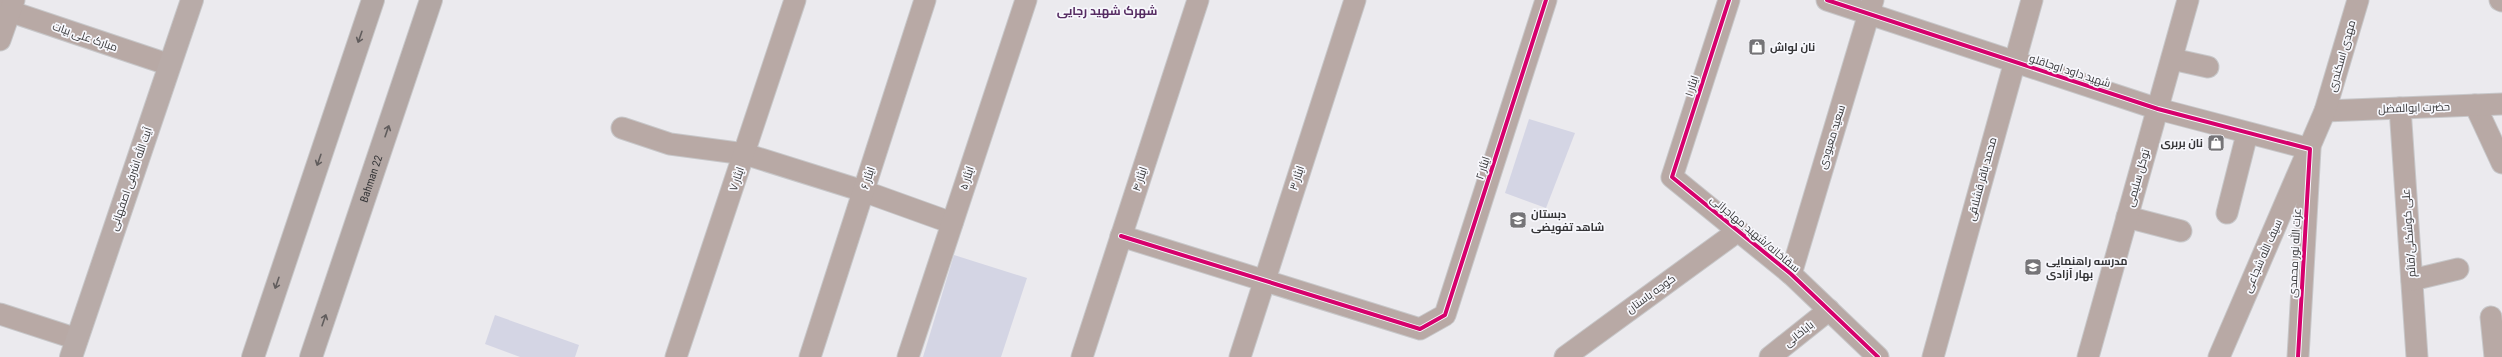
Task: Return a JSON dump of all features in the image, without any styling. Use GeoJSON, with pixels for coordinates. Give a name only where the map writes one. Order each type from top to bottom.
{"type":"FeatureCollection","features":[{"type":"Feature","properties":{"kind":"highway"},"geometry":{"type":"LineString","coordinates":[[253,357],[373,0]]}},
{"type":"Feature","properties":{"kind":"highway","name":"Bahman 22"},"geometry":{"type":"LineString","coordinates":[[311,357],[431,0]]}},
{"type":"Feature","properties":{"kind":"main road","name":"آیت الله اشرفی اصفهانی"},"geometry":{"type":"LineString","coordinates":[[74,348],[192,0]]}},
{"type":"Feature","properties":{"kind":"street","name":"ایثار ۷"},"geometry":{"type":"LineString","coordinates":[[676,357],[745,154],[795,0]]}},
{"type":"Feature","properties":{"kind":"street","name":"ایثار ۶"},"geometry":{"type":"LineString","coordinates":[[810,357],[925,0]]}},
{"type":"Feature","properties":{"kind":"street","name":"ایثار ۵"},"geometry":{"type":"LineString","coordinates":[[908,357],[1026,0]]}},
{"type":"Feature","properties":{"kind":"street","name":"ایثار ۴"},"geometry":{"type":"LineString","coordinates":[[1082,357],[1198,0]]}},
{"type":"Feature","properties":{"kind":"street","name":"ایثار ۳"},"geometry":{"type":"LineString","coordinates":[[1240,357],[1355,0]]}},
{"type":"Feature","properties":{"kind":"street","name":"ایثار ۲"},"geometry":{"type":"LineString","coordinates":[[1264,281],[1420,329],[1445,315],[1546,0]]}},
{"type":"Feature","properties":{"kind":"street","name":"ایثار ۱"},"geometry":{"type":"LineString","coordinates":[[1672,177],[1729,0]]}},
{"type":"Feature","properties":{"kind":"street","name":"شهید داود اوجاقلو"},"geometry":{"type":"LineString","coordinates":[[1827,0],[1871,8],[2014,63],[2158,109],[2247,134],[2310,149]]}},
{"type":"Feature","properties":{"kind":"street","name":"محمد باقر قشلاقی"},"geometry":{"type":"LineString","coordinates":[[1933,357],[2032,0]]}},
{"type":"Feature","properties":{"kind":"street","name":"توکل سلیمی"},"geometry":{"type":"LineString","coordinates":[[2088,357],[2188,0]]}},
{"type":"Feature","properties":{"kind":"street","name":"مهدی اسکندری"},"geometry":{"type":"LineString","coordinates":[[2325,111],[2358,0]]}},
{"type":"Feature","properties":{"kind":"street","name":"مبارک علی بیات"},"geometry":{"type":"LineString","coordinates":[[8,6],[170,65]]}},
{"type":"Feature","properties":{"kind":"street"},"geometry":{"type":"LineString","coordinates":[[0,40],[8,6]]}},
{"type":"Feature","properties":{"kind":"street","name":"سعید معبودی"},"geometry":{"type":"LineString","coordinates":[[1791,274],[1871,8]]}},
{"type":"Feature","properties":{"kind":"street"},"geometry":{"type":"LineString","coordinates":[[2172,59],[2208,67]]}},
{"type":"Feature","properties":{"kind":"street","name":"حضرت ابوالفضل"},"geometry":{"type":"LineString","coordinates":[[2325,111],[2502,104]]}},
{"type":"Feature","properties":{"kind":"street"},"geometry":{"type":"LineString","coordinates":[[2475,105],[2502,163]]}},
{"type":"Feature","properties":{"kind":"street","name":"علی کوشکنی/قائم"},"geometry":{"type":"LineString","coordinates":[[2400,108],[2417,357]]}},
{"type":"Feature","properties":{"kind":"street","name":"سیف الله شجاعی"},"geometry":{"type":"LineString","coordinates":[[2219,357],[2310,149],[2325,111]]}},
{"type":"Feature","properties":{"kind":"street"},"geometry":{"type":"LineString","coordinates":[[622,128],[670,144],[745,154],[863,191],[952,223]]}},
{"type":"Feature","properties":{"kind":"street"},"geometry":{"type":"LineString","coordinates":[[2227,213],[2247,134]]}},
{"type":"Feature","properties":{"kind":"street","name":"عزت الله نور محمدی"},"geometry":{"type":"LineString","coordinates":[[2298,357],[2310,149]]}},
{"type":"Feature","properties":{"kind":"street","name":"سقاخانه/شهید مهاجرانی"},"geometry":{"type":"LineString","coordinates":[[1672,177],[1791,274],[1878,357]]}},
{"type":"Feature","properties":{"kind":"street"},"geometry":{"type":"LineString","coordinates":[[2127,217],[2181,231]]}},
{"type":"Feature","properties":{"kind":"street","name":"کوچه باستان"},"geometry":{"type":"LineString","coordinates":[[1565,357],[1738,231]]}},
{"type":"Feature","properties":{"kind":"street"},"geometry":{"type":"LineString","coordinates":[[1121,236],[1264,281]]}},
{"type":"Feature","properties":{"kind":"street"},"geometry":{"type":"LineString","coordinates":[[2412,280],[2458,269]]}},
{"type":"Feature","properties":{"kind":"street","name":"باباخانی"},"geometry":{"type":"LineString","coordinates":[[1771,357],[1828,310]]}},
{"type":"Feature","properties":{"kind":"street"},"geometry":{"type":"LineString","coordinates":[[0,314],[74,348]]}},
{"type":"Feature","properties":{"kind":"street"},"geometry":{"type":"LineString","coordinates":[[2491,317],[2495,357]]}},
{"type":"Feature","properties":{"kind":"building"},"geometry":{"type":"Polygon","coordinates":[[[1529,119],[1575,133],[1546,208],[1505,193],[1529,119]]]}},
{"type":"Feature","properties":{"kind":"building"},"geometry":{"type":"Polygon","coordinates":[[[954,255],[1027,278],[1001,357],[923,357],[954,255]]]}},
{"type":"Feature","properties":{"kind":"building"},"geometry":{"type":"Polygon","coordinates":[[[495,315],[579,345],[575,357],[520,357],[485,344],[495,315]]]}},
{"type":"Feature","properties":{"kind":"cycle path"},"geometry":{"type":"LineString","coordinates":[[1121,236],[1420,329],[1445,315],[1546,0]]}},
{"type":"Feature","properties":{"kind":"cycle path"},"geometry":{"type":"LineString","coordinates":[[1729,0],[1672,177],[1791,274],[1878,357]]}},
{"type":"Feature","properties":{"kind":"cycle path"},"geometry":{"type":"LineString","coordinates":[[1827,0],[2158,109],[2310,149],[2298,357]]}},
{"type":"Feature","properties":{"kind":"place","name":"نان لواش"},"geometry":{"type":"Point","coordinates":[1757,47]}},
{"type":"Feature","properties":{"kind":"place","name":"نان بربری"},"geometry":{"type":"Point","coordinates":[2216,143]}},
{"type":"Feature","properties":{"kind":"place","name":"دبستان شاهد تفویضی"},"geometry":{"type":"Point","coordinates":[1518,220]}},
{"type":"Feature","properties":{"kind":"place","name":"مدرسه راهنمایی بهار آزادی"},"geometry":{"type":"Point","coordinates":[2033,267]}},
{"type":"Feature","properties":{"kind":"district","name":"شهرک شهید رجایی"},"geometry":{"type":"Point","coordinates":[1107,11]}}]}
